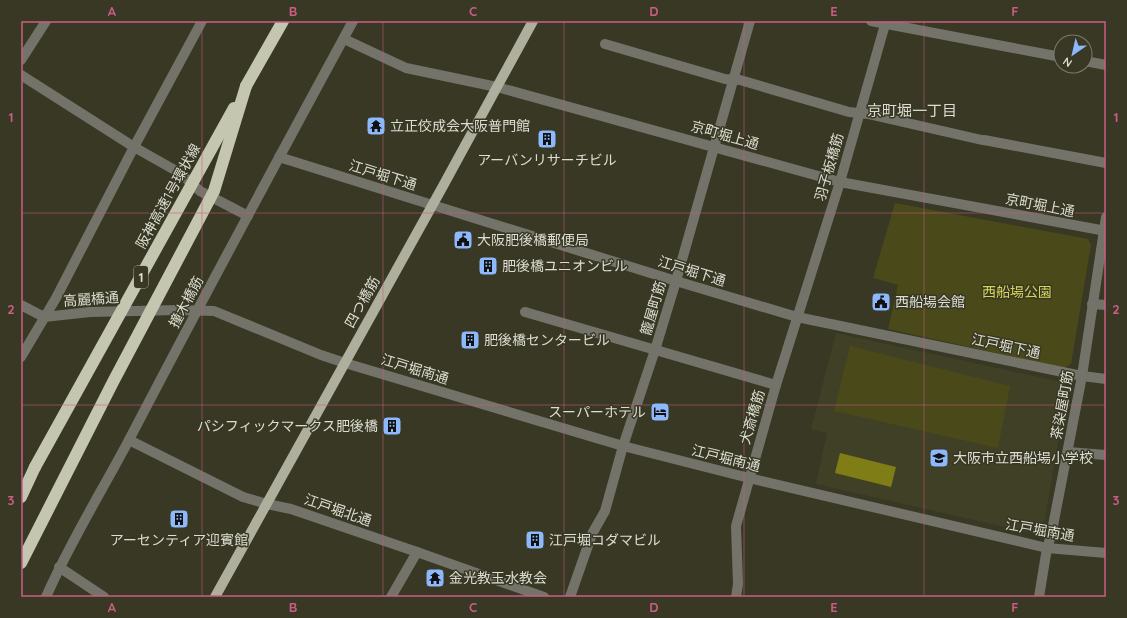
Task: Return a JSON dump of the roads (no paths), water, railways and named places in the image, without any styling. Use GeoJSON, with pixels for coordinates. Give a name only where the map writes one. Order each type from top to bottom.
{"type":"FeatureCollection","features":[{"type":"Feature","properties":{"kind":"highway","name":"阪神高速1号環状線"},"geometry":{"type":"LineString","coordinates":[[21,491],[246,86],[284,21]]}},
{"type":"Feature","properties":{"kind":"highway"},"geometry":{"type":"LineString","coordinates":[[21,563],[113,382],[214,191],[246,86]]}},
{"type":"Feature","properties":{"kind":"highway"},"geometry":{"type":"LineString","coordinates":[[21,497],[35,467]]}},
{"type":"Feature","properties":{"kind":"main road","name":"四つ橋筋"},"geometry":{"type":"LineString","coordinates":[[215,597],[433,205],[533,21]]}},
{"type":"Feature","properties":{"kind":"street"},"geometry":{"type":"LineString","coordinates":[[21,60],[46,21]]}},
{"type":"Feature","properties":{"kind":"street"},"geometry":{"type":"LineString","coordinates":[[21,357],[56,298],[134,147],[202,21]]}},
{"type":"Feature","properties":{"kind":"street","name":"撞木橋筋"},"geometry":{"type":"LineString","coordinates":[[46,597],[59,567],[129,440],[279,157],[354,21]]}},
{"type":"Feature","properties":{"kind":"street","name":"籠屋町筋"},"geometry":{"type":"LineString","coordinates":[[570,597],[592,534],[605,511],[623,446],[676,281],[750,21]]}},
{"type":"Feature","properties":{"kind":"street"},"geometry":{"type":"LineString","coordinates":[[871,21],[1053,55]]}},
{"type":"Feature","properties":{"kind":"street","name":"羽子板橋筋"},"geometry":{"type":"LineString","coordinates":[[797,317],[840,182],[885,23]]}},
{"type":"Feature","properties":{"kind":"street","name":"京町堀上通"},"geometry":{"type":"LineString","coordinates":[[344,39],[406,68],[497,87],[840,182],[1105,231]]}},
{"type":"Feature","properties":{"kind":"street"},"geometry":{"type":"LineString","coordinates":[[605,44],[725,79],[740,80],[849,112],[983,140],[1106,163]]}},
{"type":"Feature","properties":{"kind":"street"},"geometry":{"type":"LineString","coordinates":[[1093,63],[1106,65]]}},
{"type":"Feature","properties":{"kind":"street"},"geometry":{"type":"LineString","coordinates":[[21,75],[134,147],[180,173],[200,191],[248,216]]}},
{"type":"Feature","properties":{"kind":"street","name":"江戸堀下通"},"geometry":{"type":"LineString","coordinates":[[279,157],[676,281],[797,317],[1082,376],[1106,379]]}},
{"type":"Feature","properties":{"kind":"street","name":"茶染屋町筋"},"geometry":{"type":"LineString","coordinates":[[1039,597],[1047,548],[1051,536],[1082,376],[1106,217]]}},
{"type":"Feature","properties":{"kind":"street"},"geometry":{"type":"LineString","coordinates":[[1092,304],[1106,305]]}},
{"type":"Feature","properties":{"kind":"street","name":"高麗橋通"},"geometry":{"type":"LineString","coordinates":[[21,305],[44,317],[90,312],[214,311],[321,355],[345,363]]}},
{"type":"Feature","properties":{"kind":"street"},"geometry":{"type":"LineString","coordinates":[[525,312],[776,385]]}},
{"type":"Feature","properties":{"kind":"street","name":"犬斎橋筋"},"geometry":{"type":"LineString","coordinates":[[736,597],[738,584],[736,526],[797,317]]}},
{"type":"Feature","properties":{"kind":"street","name":"江戸堀南通"},"geometry":{"type":"LineString","coordinates":[[345,363],[623,446],[750,478],[1047,548],[1106,553]]}},
{"type":"Feature","properties":{"kind":"street","name":"江戸堀北通"},"geometry":{"type":"LineString","coordinates":[[129,440],[243,496],[267,504],[291,509],[544,597]]}},
{"type":"Feature","properties":{"kind":"street"},"geometry":{"type":"LineString","coordinates":[[1068,452],[1106,455]]}},
{"type":"Feature","properties":{"kind":"street"},"geometry":{"type":"LineString","coordinates":[[391,597],[417,552]]}},
{"type":"Feature","properties":{"kind":"street"},"geometry":{"type":"LineString","coordinates":[[59,567],[104,597]]}},
{"type":"Feature","properties":{"kind":"place","name":"立正佼成会大阪普門館"},"geometry":{"type":"Point","coordinates":[376,126]}},
{"type":"Feature","properties":{"kind":"place","name":"アーバンリサーチビル"},"geometry":{"type":"Point","coordinates":[547,139]}},
{"type":"Feature","properties":{"kind":"place","name":"大阪肥後橋郵便局"},"geometry":{"type":"Point","coordinates":[463,240]}},
{"type":"Feature","properties":{"kind":"place","name":"肥後橋ユニオンビル"},"geometry":{"type":"Point","coordinates":[488,266]}},
{"type":"Feature","properties":{"kind":"place","name":"西船場会館"},"geometry":{"type":"Point","coordinates":[881,302]}},
{"type":"Feature","properties":{"kind":"place","name":"肥後橋センタービル"},"geometry":{"type":"Point","coordinates":[470,340]}},
{"type":"Feature","properties":{"kind":"place","name":"スーパーホテル"},"geometry":{"type":"Point","coordinates":[660,412]}},
{"type":"Feature","properties":{"kind":"place","name":"パシフィックマークス肥後橋"},"geometry":{"type":"Point","coordinates":[392,426]}},
{"type":"Feature","properties":{"kind":"place","name":"大阪市立西船場小学校"},"geometry":{"type":"Point","coordinates":[939,458]}},
{"type":"Feature","properties":{"kind":"place","name":"アーセンティア迎賓館"},"geometry":{"type":"Point","coordinates":[179,519]}},
{"type":"Feature","properties":{"kind":"place","name":"江戸堀コダマビル"},"geometry":{"type":"Point","coordinates":[535,540]}},
{"type":"Feature","properties":{"kind":"place","name":"金光教玉水教会"},"geometry":{"type":"Point","coordinates":[435,578]}},
{"type":"Feature","properties":{"kind":"district","name":"京町堀一丁目"},"geometry":{"type":"Point","coordinates":[912,111]}},
{"type":"Feature","properties":{"kind":"park label","name":"西船場公園"},"geometry":{"type":"Point","coordinates":[1017,292]}}]}
